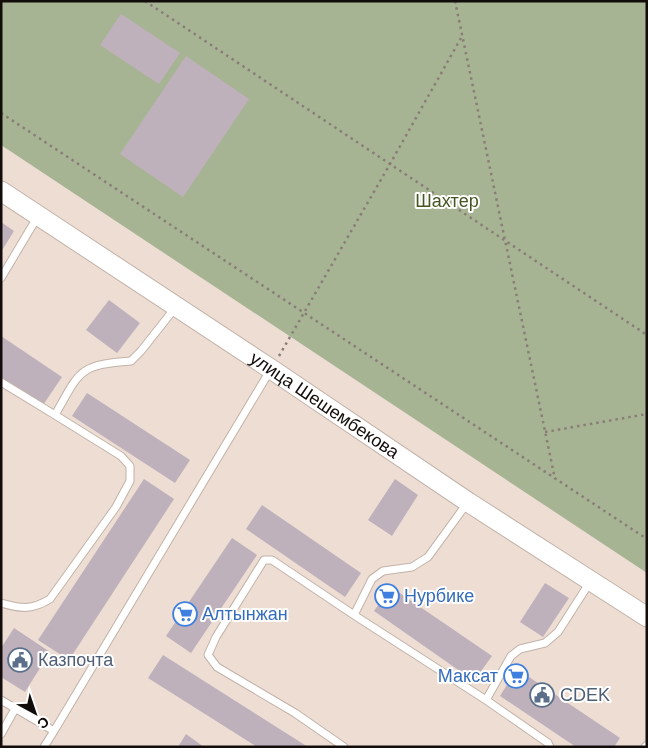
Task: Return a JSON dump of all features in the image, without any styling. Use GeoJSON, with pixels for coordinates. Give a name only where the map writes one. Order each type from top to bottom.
{"type":"FeatureCollection","features":[{"type":"Feature","properties":{"kind":"street","name":"улица Шешембекова"},"geometry":{"type":"LineString","coordinates":[[1,191],[177,306],[468,502],[647,617]]}},
{"type":"Feature","properties":{"kind":"lane"},"geometry":{"type":"LineString","coordinates":[[1,278],[39,215]]}},
{"type":"Feature","properties":{"kind":"lane"},"geometry":{"type":"LineString","coordinates":[[55,416],[77,377],[90,367],[105,363],[131,361],[141,352],[177,306]]}},
{"type":"Feature","properties":{"kind":"lane"},"geometry":{"type":"LineString","coordinates":[[44,747],[271,369]]}},
{"type":"Feature","properties":{"kind":"lane"},"geometry":{"type":"LineString","coordinates":[[1,382],[121,456],[130,466],[130,481],[116,507],[50,599],[38,606],[18,608],[1,603]]}},
{"type":"Feature","properties":{"kind":"lane"},"geometry":{"type":"LineString","coordinates":[[354,614],[372,579],[383,571],[412,567],[428,558],[468,502]]}},
{"type":"Feature","properties":{"kind":"lane"},"geometry":{"type":"LineString","coordinates":[[344,747],[294,713],[217,667],[208,655],[216,637],[264,560],[272,560],[486,700],[548,743],[550,747]]}},
{"type":"Feature","properties":{"kind":"lane"},"geometry":{"type":"LineString","coordinates":[[486,700],[511,656],[520,648],[545,643],[558,632],[592,580]]}},
{"type":"Feature","properties":{"kind":"lane"},"geometry":{"type":"LineString","coordinates":[[1,700],[54,731]]}},
{"type":"Feature","properties":{"kind":"lane"},"geometry":{"type":"LineString","coordinates":[[1,734],[16,709]]}},
{"type":"Feature","properties":{"kind":"path"},"geometry":{"type":"LineString","coordinates":[[145,1],[647,335]]}},
{"type":"Feature","properties":{"kind":"path"},"geometry":{"type":"LineString","coordinates":[[455,1],[555,479]]}},
{"type":"Feature","properties":{"kind":"path"},"geometry":{"type":"LineString","coordinates":[[271,369],[462,37]]}},
{"type":"Feature","properties":{"kind":"path"},"geometry":{"type":"LineString","coordinates":[[1,113],[647,539]]}},
{"type":"Feature","properties":{"kind":"path"},"geometry":{"type":"LineString","coordinates":[[545,432],[647,414]]}},
{"type":"Feature","properties":{"kind":"green space","name":"Шахтер"},"geometry":{"type":"Polygon","coordinates":[[[1,1],[647,1],[647,573],[1,145],[1,1]]]}},
{"type":"Feature","properties":{"kind":"building"},"geometry":{"type":"Polygon","coordinates":[[[121,14],[180,53],[159,84],[100,45],[121,14]]]}},
{"type":"Feature","properties":{"kind":"building"},"geometry":{"type":"Polygon","coordinates":[[[186,56],[249,99],[183,197],[120,154],[186,56]]]}},
{"type":"Feature","properties":{"kind":"building"},"geometry":{"type":"Polygon","coordinates":[[[1,222],[14,231],[1,252],[1,222]]]}},
{"type":"Feature","properties":{"kind":"building"},"geometry":{"type":"Polygon","coordinates":[[[109,300],[140,323],[117,353],[86,330],[109,300]]]}},
{"type":"Feature","properties":{"kind":"building"},"geometry":{"type":"Polygon","coordinates":[[[1,336],[62,377],[43,405],[1,377],[1,336]]]}},
{"type":"Feature","properties":{"kind":"building"},"geometry":{"type":"Polygon","coordinates":[[[87,393],[190,460],[175,483],[72,416],[87,393]]]}},
{"type":"Feature","properties":{"kind":"building"},"geometry":{"type":"Polygon","coordinates":[[[144,479],[174,499],[69,660],[38,640],[144,479]]]}},
{"type":"Feature","properties":{"kind":"building"},"geometry":{"type":"Polygon","coordinates":[[[395,479],[418,495],[392,536],[368,520],[395,479]]]}},
{"type":"Feature","properties":{"kind":"building"},"geometry":{"type":"Polygon","coordinates":[[[262,505],[361,573],[345,597],[246,529],[262,505]]]}},
{"type":"Feature","properties":{"kind":"building"},"geometry":{"type":"Polygon","coordinates":[[[232,538],[257,555],[191,653],[166,636],[232,538]]]}},
{"type":"Feature","properties":{"kind":"building"},"geometry":{"type":"Polygon","coordinates":[[[545,583],[569,598],[543,637],[520,622],[545,583]]]}},
{"type":"Feature","properties":{"kind":"building"},"geometry":{"type":"Polygon","coordinates":[[[391,587],[492,656],[474,681],[374,611],[391,587]]]}},
{"type":"Feature","properties":{"kind":"building"},"geometry":{"type":"Polygon","coordinates":[[[14,628],[50,652],[25,692],[1,677],[1,648],[14,628]]]}},
{"type":"Feature","properties":{"kind":"building"},"geometry":{"type":"Polygon","coordinates":[[[163,655],[308,747],[257,747],[148,678],[163,655]]]}},
{"type":"Feature","properties":{"kind":"building"},"geometry":{"type":"Polygon","coordinates":[[[517,669],[620,738],[614,747],[576,747],[500,696],[517,669]]]}},
{"type":"Feature","properties":{"kind":"building"},"geometry":{"type":"Polygon","coordinates":[[[186,734],[204,747],[178,747],[186,734]]]}},
{"type":"Feature","properties":{"kind":"place","name":"Нурбике"},"geometry":{"type":"Point","coordinates":[387,596]}},
{"type":"Feature","properties":{"kind":"place","name":"Алтынжан"},"geometry":{"type":"Point","coordinates":[185,614]}},
{"type":"Feature","properties":{"kind":"place","name":"Казпочта"},"geometry":{"type":"Point","coordinates":[20,660]}},
{"type":"Feature","properties":{"kind":"place","name":"Максат"},"geometry":{"type":"Point","coordinates":[516,676]}},
{"type":"Feature","properties":{"kind":"place","name":"CDEK"},"geometry":{"type":"Point","coordinates":[542,695]}}]}
